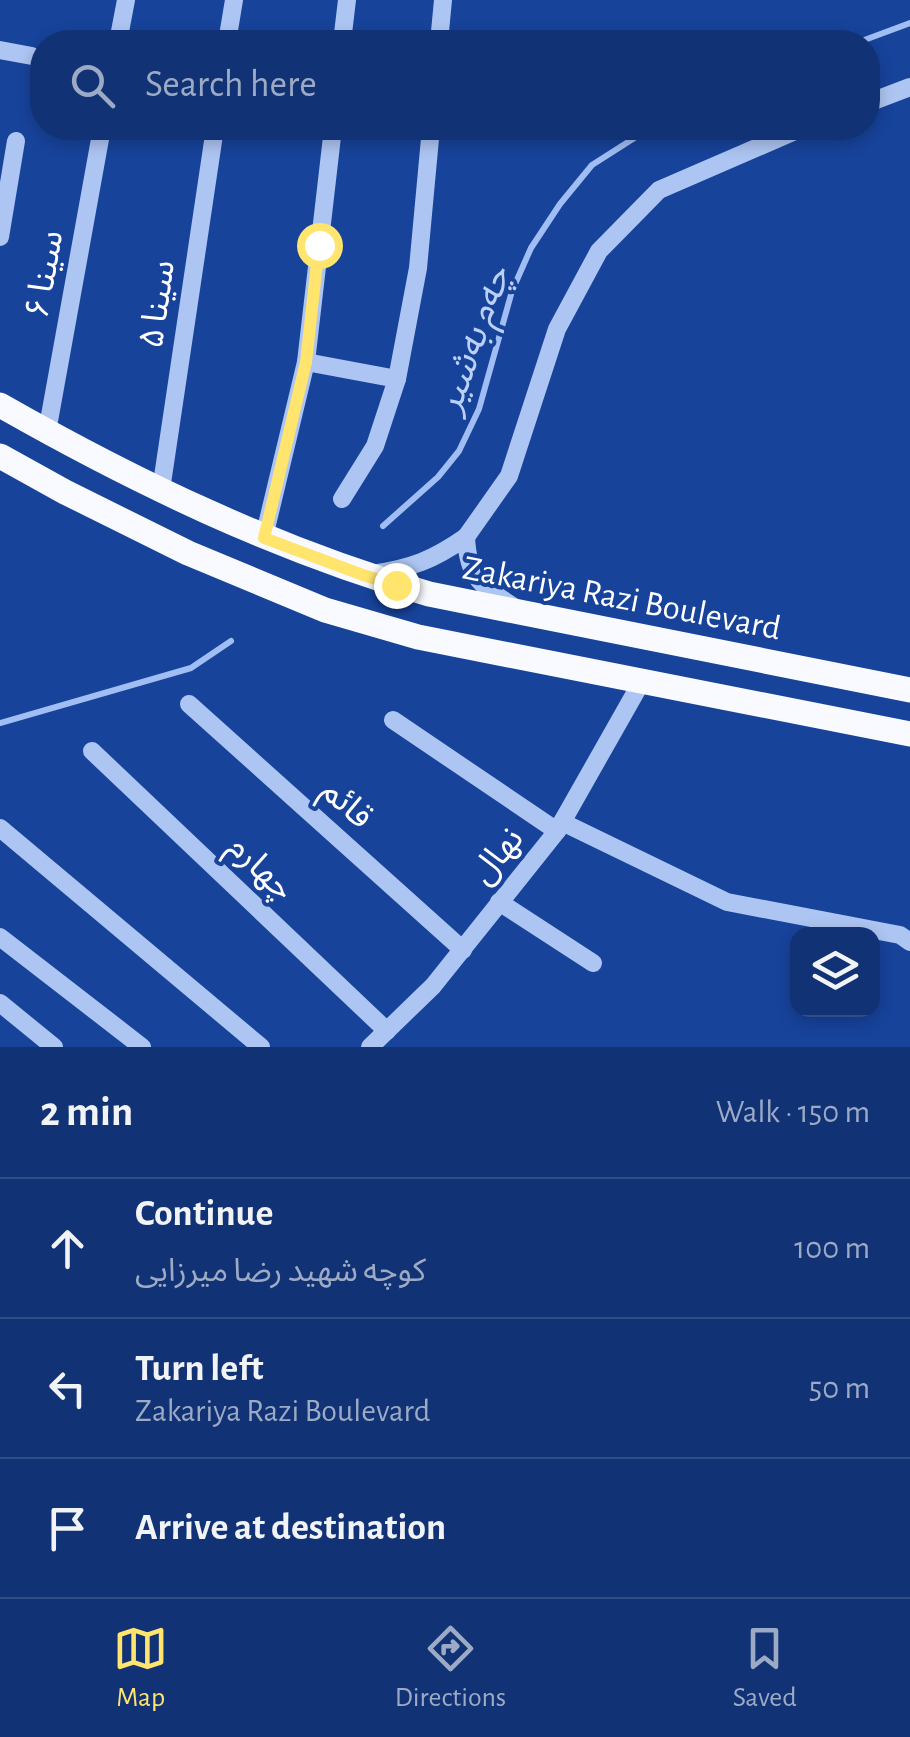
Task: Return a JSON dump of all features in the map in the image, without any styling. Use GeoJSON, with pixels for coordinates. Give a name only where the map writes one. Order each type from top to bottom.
{"type":"FeatureCollection","features":[{"type":"Feature","properties":{"kind":"main road","name":"Zakariya Razi Boulevard"},"geometry":{"type":"LineString","coordinates":[[0,405],[161,490],[264,538],[363,575],[428,594],[910,690]]}},
{"type":"Feature","properties":{"kind":"main road"},"geometry":{"type":"LineString","coordinates":[[0,456],[188,552],[326,610],[418,637],[910,734]]}},
{"type":"Feature","properties":{"kind":"street"},"geometry":{"type":"LineString","coordinates":[[120,30],[126,0]]}},
{"type":"Feature","properties":{"kind":"street"},"geometry":{"type":"LineString","coordinates":[[229,30],[234,0]]}},
{"type":"Feature","properties":{"kind":"street"},"geometry":{"type":"LineString","coordinates":[[344,30],[348,0]]}},
{"type":"Feature","properties":{"kind":"street"},"geometry":{"type":"LineString","coordinates":[[440,30],[443,0]]}},
{"type":"Feature","properties":{"kind":"street"},"geometry":{"type":"LineString","coordinates":[[0,50],[30,56]]}},
{"type":"Feature","properties":{"kind":"street"},"geometry":{"type":"LineString","coordinates":[[880,98],[910,87]]}},
{"type":"Feature","properties":{"kind":"street"},"geometry":{"type":"LineString","coordinates":[[0,237],[16,140]]}},
{"type":"Feature","properties":{"kind":"street","name":"سینا ۶"},"geometry":{"type":"LineString","coordinates":[[47,432],[100,140]]}},
{"type":"Feature","properties":{"kind":"street","name":"سینا ۵"},"geometry":{"type":"LineString","coordinates":[[161,490],[213,140]]}},
{"type":"Feature","properties":{"kind":"street"},"geometry":{"type":"LineString","coordinates":[[264,538],[306,362],[332,140]]}},
{"type":"Feature","properties":{"kind":"street"},"geometry":{"type":"LineString","coordinates":[[342,499],[375,446],[397,379],[418,268],[430,140]]}},
{"type":"Feature","properties":{"kind":"street"},"geometry":{"type":"LineString","coordinates":[[363,575],[405,569],[466,537],[509,476],[558,329],[599,251],[659,190],[774,140]]}},
{"type":"Feature","properties":{"kind":"street"},"geometry":{"type":"LineString","coordinates":[[306,362],[397,379]]}},
{"type":"Feature","properties":{"kind":"street"},"geometry":{"type":"LineString","coordinates":[[466,537],[467,560],[482,586],[523,613]]}},
{"type":"Feature","properties":{"kind":"street","name":"نهال"},"geometry":{"type":"LineString","coordinates":[[370,1047],[433,986],[560,826],[642,681]]}},
{"type":"Feature","properties":{"kind":"street","name":"قائم"},"geometry":{"type":"LineString","coordinates":[[190,704],[462,950]]}},
{"type":"Feature","properties":{"kind":"street"},"geometry":{"type":"LineString","coordinates":[[393,720],[560,826],[727,902],[900,935],[910,942]]}},
{"type":"Feature","properties":{"kind":"street","name":"چهارم"},"geometry":{"type":"LineString","coordinates":[[92,750],[387,1031]]}},
{"type":"Feature","properties":{"kind":"street"},"geometry":{"type":"LineString","coordinates":[[0,828],[261,1047]]}},
{"type":"Feature","properties":{"kind":"street"},"geometry":{"type":"LineString","coordinates":[[499,902],[593,963]]}},
{"type":"Feature","properties":{"kind":"street"},"geometry":{"type":"LineString","coordinates":[[0,938],[142,1047]]}},
{"type":"Feature","properties":{"kind":"street"},"geometry":{"type":"LineString","coordinates":[[0,1003],[54,1047]]}},
{"type":"Feature","properties":{"kind":"waterway","name":"چەم بەشیر"},"geometry":{"type":"LineString","coordinates":[[880,34],[910,23]]}},
{"type":"Feature","properties":{"kind":"waterway","name":"چەم بەشیر"},"geometry":{"type":"LineString","coordinates":[[383,526],[438,477],[459,451],[479,409],[512,291],[531,248],[592,165],[631,140]]}},
{"type":"Feature","properties":{"kind":"waterway","name":"چەم بەشیر"},"geometry":{"type":"LineString","coordinates":[[0,723],[191,668],[231,641]]}},
{"type":"Feature","properties":{"kind":"route"},"geometry":{"type":"LineString","coordinates":[[319,245],[306,362],[264,538],[396,585]]}}]}
